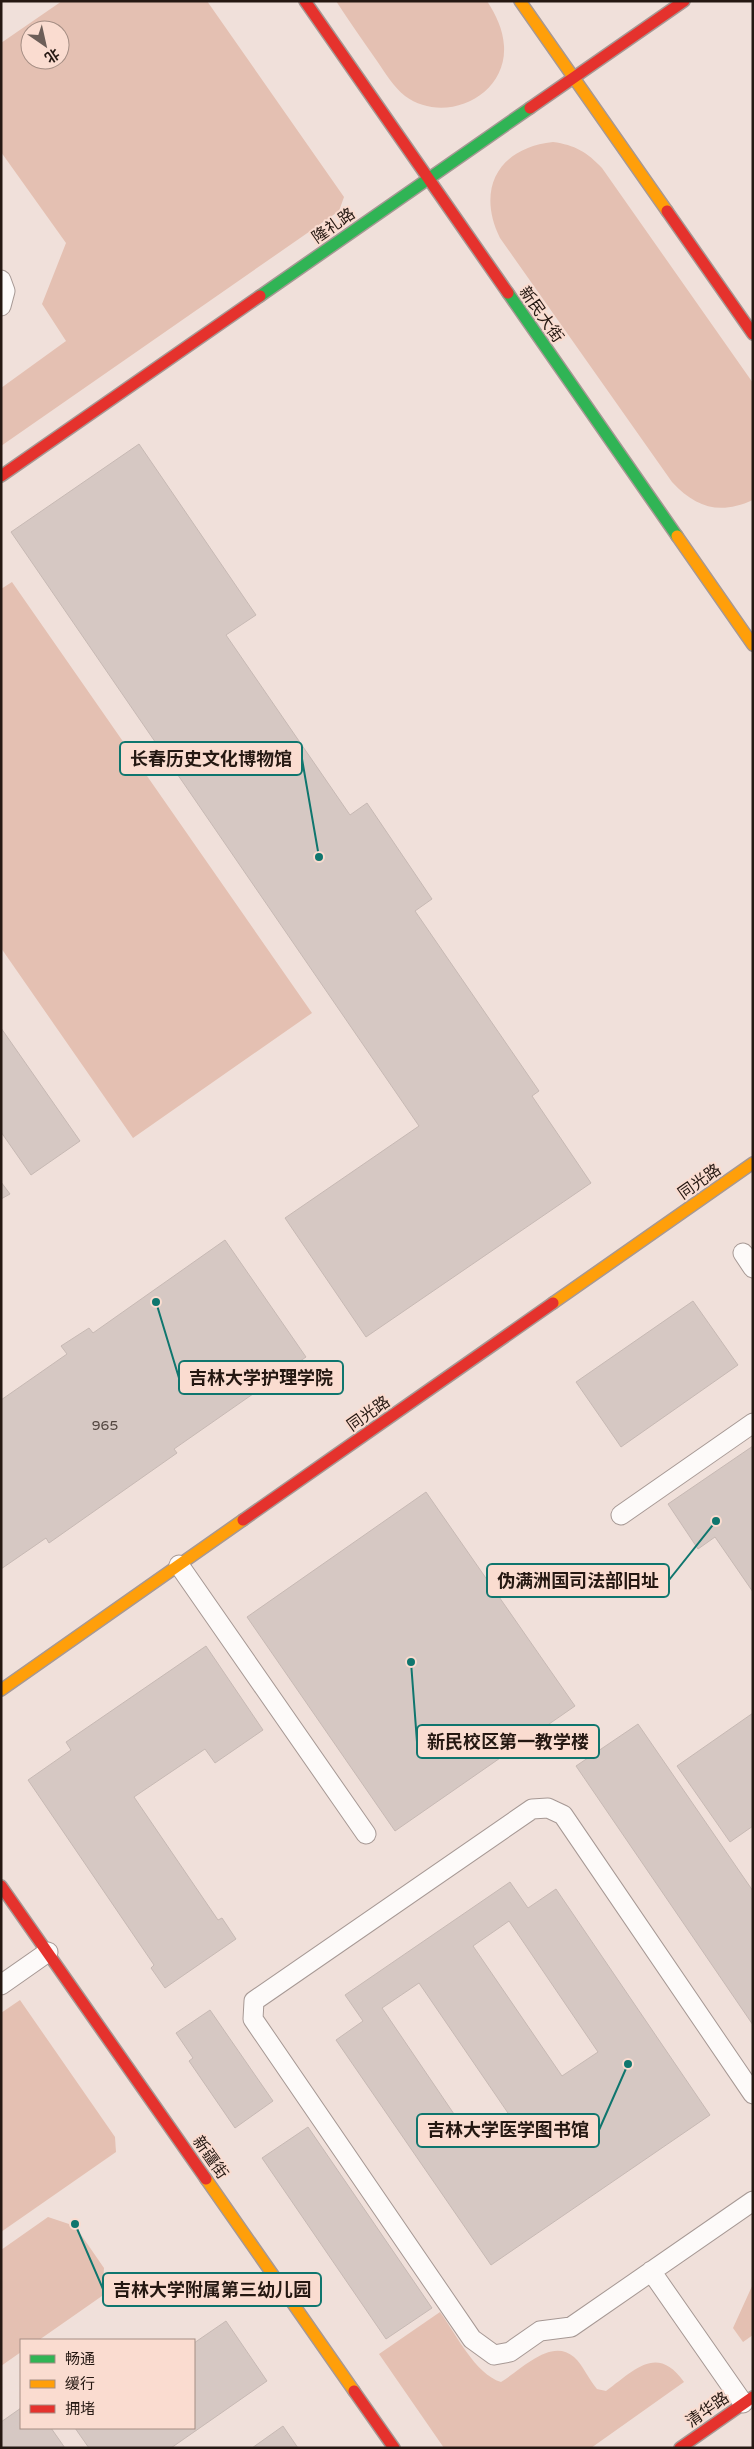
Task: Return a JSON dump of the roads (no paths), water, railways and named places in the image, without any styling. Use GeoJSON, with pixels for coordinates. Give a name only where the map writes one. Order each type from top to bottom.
{"type":"FeatureCollection","features":[{"type":"Feature","properties":{"kind":"street","name":"新民大街"},"geometry":{"type":"LineString","coordinates":[[305,1],[753,645]]}},
{"type":"Feature","properties":{"kind":"street"},"geometry":{"type":"LineString","coordinates":[[520,1],[753,334]]}},
{"type":"Feature","properties":{"kind":"street","name":"隆礼路"},"geometry":{"type":"LineString","coordinates":[[1,476],[684,1]]}},
{"type":"Feature","properties":{"kind":"street","name":"同光路"},"geometry":{"type":"LineString","coordinates":[[1,1690],[753,1164]]}},
{"type":"Feature","properties":{"kind":"street","name":"新疆街"},"geometry":{"type":"LineString","coordinates":[[1,1886],[394,2448]]}},
{"type":"Feature","properties":{"kind":"street","name":"清华路"},"geometry":{"type":"LineString","coordinates":[[687,2446],[748,2400]]}},
{"type":"Feature","properties":{"kind":"lane"},"geometry":{"type":"LineString","coordinates":[[1,280],[5,291],[1,306]]}},
{"type":"Feature","properties":{"kind":"lane"},"geometry":{"type":"LineString","coordinates":[[621,1515],[753,1423]]}},
{"type":"Feature","properties":{"kind":"lane"},"geometry":{"type":"LineString","coordinates":[[179,1565],[366,1834]]}},
{"type":"Feature","properties":{"kind":"lane"},"geometry":{"type":"LineString","coordinates":[[753,2094],[563,1815],[548,1808],[532,1809],[254,2001],[253,2019],[472,2339],[494,2355],[510,2352],[540,2331],[571,2327],[753,2201]]}},
{"type":"Feature","properties":{"kind":"lane"},"geometry":{"type":"LineString","coordinates":[[1,1985],[48,1952]]}},
{"type":"Feature","properties":{"kind":"lane"},"geometry":{"type":"LineString","coordinates":[[651,2271],[748,2400]]}},
{"type":"Feature","properties":{"kind":"place","name":"长春历史文化博物馆"},"geometry":{"type":"Point","coordinates":[319,857]}},
{"type":"Feature","properties":{"kind":"place","name":"吉林大学护理学院"},"geometry":{"type":"Point","coordinates":[156,1302]}},
{"type":"Feature","properties":{"kind":"place","name":"伪满洲国司法部旧址"},"geometry":{"type":"Point","coordinates":[716,1521]}},
{"type":"Feature","properties":{"kind":"place","name":"新民校区第一教学楼"},"geometry":{"type":"Point","coordinates":[411,1662]}},
{"type":"Feature","properties":{"kind":"place","name":"吉林大学医学图书馆"},"geometry":{"type":"Point","coordinates":[628,2064]}},
{"type":"Feature","properties":{"kind":"place","name":"吉林大学附属第三幼儿园"},"geometry":{"type":"Point","coordinates":[75,2224]}}]}
